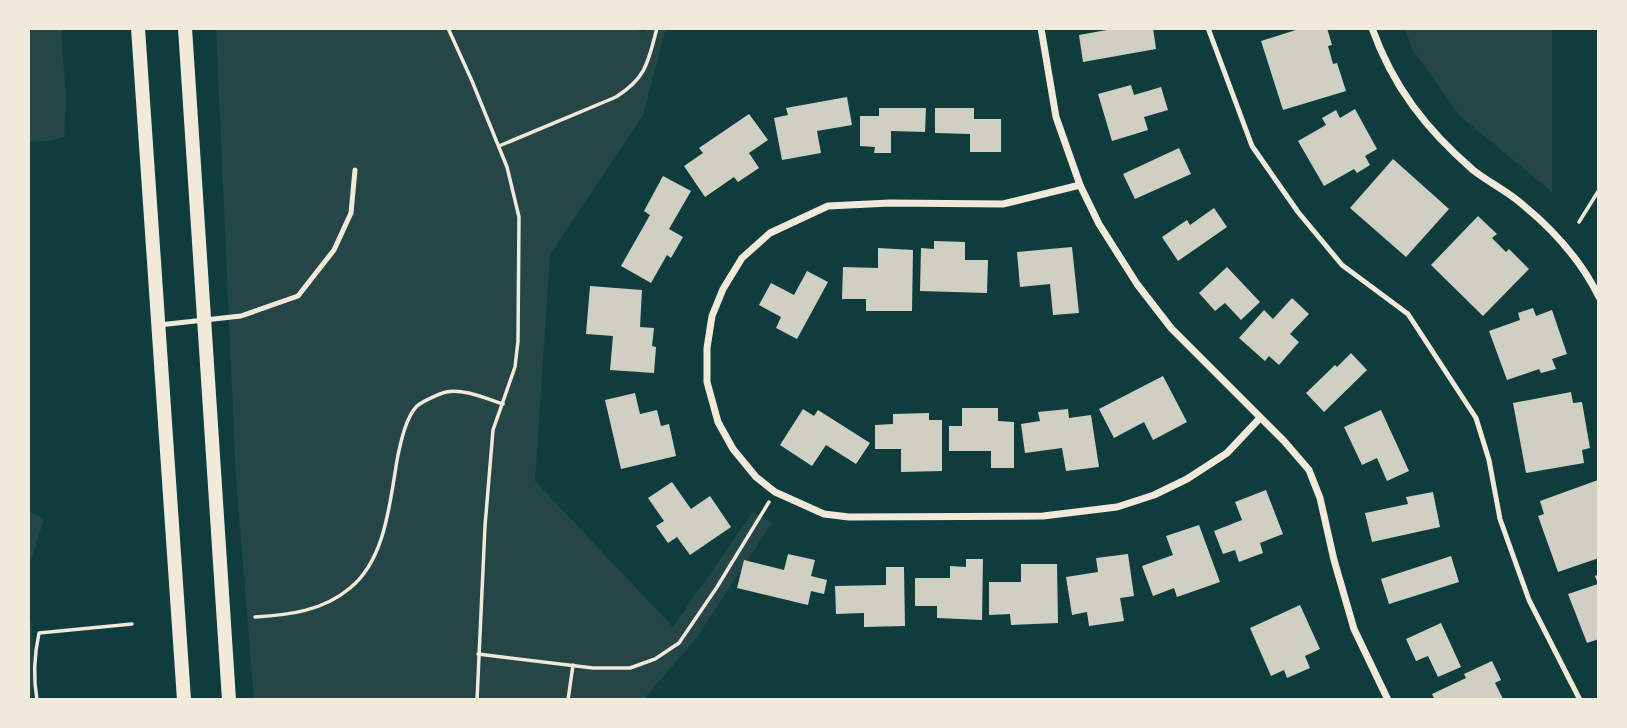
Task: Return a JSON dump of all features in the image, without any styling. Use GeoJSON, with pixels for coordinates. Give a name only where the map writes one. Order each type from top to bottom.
{"type":"FeatureCollection","features":[{"type":"Feature","properties":{"kind":"main road"},"geometry":{"type":"LineString","coordinates":[[138,28],[184,700]]}},
{"type":"Feature","properties":{"kind":"main road"},"geometry":{"type":"LineString","coordinates":[[185,28],[229,700]]}},
{"type":"Feature","properties":{"kind":"street"},"geometry":{"type":"LineString","coordinates":[[1041,28],[1056,117],[1080,185],[1099,224],[1137,284],[1162,317],[1205,365],[1284,440],[1309,470],[1320,498],[1354,629],[1388,700]]}},
{"type":"Feature","properties":{"kind":"street"},"geometry":{"type":"LineString","coordinates":[[1372,28],[1383,57],[1418,116],[1474,170],[1516,199],[1551,230],[1587,272],[1599,297]]}},
{"type":"Feature","properties":{"kind":"street"},"geometry":{"type":"LineString","coordinates":[[1080,185],[1003,204],[890,203],[828,206],[770,233],[742,258],[723,289],[712,316],[707,348],[707,382],[718,422],[733,449],[757,477],[775,492],[824,514],[849,517],[1043,516],[1118,507],[1187,480],[1227,453],[1260,418]]}},
{"type":"Feature","properties":{"kind":"lane"},"geometry":{"type":"LineString","coordinates":[[1208,28],[1252,146],[1298,212],[1342,265],[1408,314],[1476,418],[1489,460],[1500,519],[1520,576],[1529,600],[1580,700]]}},
{"type":"Feature","properties":{"kind":"lane"},"geometry":{"type":"LineString","coordinates":[[159,325],[241,316],[298,296],[334,250],[351,213],[355,170]]}},
{"type":"Feature","properties":{"kind":"path"},"geometry":{"type":"LineString","coordinates":[[448,28],[507,167],[519,217],[518,341],[515,368],[493,430],[477,700]]}},
{"type":"Feature","properties":{"kind":"path"},"geometry":{"type":"LineString","coordinates":[[499,146],[616,97],[632,86],[647,66],[657,28]]}},
{"type":"Feature","properties":{"kind":"path"},"geometry":{"type":"LineString","coordinates":[[1579,222],[1599,190]]}},
{"type":"Feature","properties":{"kind":"path"},"geometry":{"type":"LineString","coordinates":[[255,617],[295,615],[326,604],[351,588],[369,565],[382,534],[403,433],[418,406],[447,392],[469,394],[503,404]]}},
{"type":"Feature","properties":{"kind":"path"},"geometry":{"type":"LineString","coordinates":[[478,654],[593,668],[630,668],[656,659],[679,643],[775,492]]}},
{"type":"Feature","properties":{"kind":"path"},"geometry":{"type":"LineString","coordinates":[[37,700],[34,684],[39,633],[132,624]]}},
{"type":"Feature","properties":{"kind":"path"},"geometry":{"type":"LineString","coordinates":[[568,700],[573,665]]}},
{"type":"Feature","properties":{"kind":"shaded area"},"geometry":{"type":"Polygon","coordinates":[[[28,28],[61,28],[66,100],[64,137],[51,141],[28,142],[28,28]]]}},
{"type":"Feature","properties":{"kind":"shaded area"},"geometry":{"type":"Polygon","coordinates":[[[216,28],[633,28],[644,33],[646,28],[666,28],[643,115],[550,254],[535,481],[673,627],[753,512],[772,523],[695,640],[643,700],[254,700],[236,479],[216,28]]]}},
{"type":"Feature","properties":{"kind":"shaded area"},"geometry":{"type":"Polygon","coordinates":[[[1405,28],[1552,28],[1552,192],[1460,116],[1412,49],[1405,28]]]}},
{"type":"Feature","properties":{"kind":"shaded area"},"geometry":{"type":"Polygon","coordinates":[[[28,511],[44,519],[28,569],[28,511]]]}},
{"type":"Feature","properties":{"kind":"shaded area"},"geometry":{"type":"Polygon","coordinates":[[[28,606],[33,653],[31,700],[28,700],[28,606]]]}},
{"type":"Feature","properties":{"kind":"building"},"geometry":{"type":"Polygon","coordinates":[[[1118,28],[1153,28],[1156,49],[1083,62],[1079,35],[1118,28]]]}},
{"type":"Feature","properties":{"kind":"building"},"geometry":{"type":"Polygon","coordinates":[[[1302,28],[1327,28],[1332,45],[1328,46],[1333,64],[1337,63],[1346,91],[1283,110],[1261,41],[1302,28]]]}},
{"type":"Feature","properties":{"kind":"building"},"geometry":{"type":"Polygon","coordinates":[[[1131,85],[1134,95],[1161,87],[1168,110],[1144,117],[1148,130],[1112,141],[1098,94],[1131,85]]]}},
{"type":"Feature","properties":{"kind":"building"},"geometry":{"type":"Polygon","coordinates":[[[847,97],[852,125],[817,131],[821,153],[782,160],[774,118],[788,115],[786,108],[847,97]]]}},
{"type":"Feature","properties":{"kind":"building"},"geometry":{"type":"Polygon","coordinates":[[[879,108],[926,108],[925,132],[891,131],[891,153],[874,153],[875,147],[860,146],[860,116],[879,116],[879,108]]]}},
{"type":"Feature","properties":{"kind":"building"},"geometry":{"type":"Polygon","coordinates":[[[935,108],[974,108],[974,119],[1001,119],[1001,152],[970,152],[970,134],[935,133],[935,108]]]}},
{"type":"Feature","properties":{"kind":"building"},"geometry":{"type":"Polygon","coordinates":[[[1355,109],[1377,149],[1365,156],[1370,165],[1357,173],[1354,169],[1324,186],[1298,141],[1326,125],[1322,118],[1336,110],[1340,118],[1355,109]]]}},
{"type":"Feature","properties":{"kind":"building"},"geometry":{"type":"Polygon","coordinates":[[[749,114],[768,140],[749,153],[759,168],[738,182],[734,177],[705,197],[684,166],[703,153],[699,148],[749,114]]]}},
{"type":"Feature","properties":{"kind":"building"},"geometry":{"type":"Polygon","coordinates":[[[1179,148],[1191,174],[1135,199],[1123,174],[1179,148]]]}},
{"type":"Feature","properties":{"kind":"building"},"geometry":{"type":"Polygon","coordinates":[[[1393,159],[1449,209],[1406,257],[1350,208],[1393,159]]]}},
{"type":"Feature","properties":{"kind":"building"},"geometry":{"type":"Polygon","coordinates":[[[663,176],[691,191],[669,229],[683,237],[671,258],[667,255],[651,283],[621,266],[650,215],[644,211],[663,176]]]}},
{"type":"Feature","properties":{"kind":"building"},"geometry":{"type":"Polygon","coordinates":[[[1214,208],[1227,227],[1178,261],[1162,237],[1187,220],[1190,225],[1214,208]]]}},
{"type":"Feature","properties":{"kind":"building"},"geometry":{"type":"Polygon","coordinates":[[[1478,216],[1497,234],[1492,238],[1506,252],[1509,249],[1529,269],[1483,316],[1431,265],[1478,216]]]}},
{"type":"Feature","properties":{"kind":"building"},"geometry":{"type":"Polygon","coordinates":[[[934,241],[965,242],[965,260],[988,260],[987,293],[920,291],[921,248],[934,249],[934,241]]]}},
{"type":"Feature","properties":{"kind":"building"},"geometry":{"type":"Polygon","coordinates":[[[1072,247],[1079,313],[1053,315],[1050,284],[1020,287],[1017,252],[1072,247]]]}},
{"type":"Feature","properties":{"kind":"building"},"geometry":{"type":"Polygon","coordinates":[[[878,248],[913,250],[912,311],[866,311],[866,299],[842,299],[843,267],[878,268],[878,248]]]}},
{"type":"Feature","properties":{"kind":"building"},"geometry":{"type":"Polygon","coordinates":[[[1227,267],[1260,302],[1241,320],[1225,303],[1215,311],[1199,293],[1227,267]]]}},
{"type":"Feature","properties":{"kind":"building"},"geometry":{"type":"Polygon","coordinates":[[[807,271],[828,282],[797,339],[776,328],[781,317],[759,305],[771,283],[794,295],[807,271]]]}},
{"type":"Feature","properties":{"kind":"building"},"geometry":{"type":"Polygon","coordinates":[[[590,286],[642,290],[640,327],[654,328],[654,373],[610,370],[613,336],[586,334],[590,286]]]}},
{"type":"Feature","properties":{"kind":"building"},"geometry":{"type":"Polygon","coordinates":[[[1292,298],[1309,314],[1290,334],[1299,342],[1279,365],[1269,356],[1265,361],[1239,338],[1264,310],[1273,319],[1292,298]]]}},
{"type":"Feature","properties":{"kind":"building"},"geometry":{"type":"Polygon","coordinates":[[[1533,308],[1536,316],[1552,310],[1567,354],[1552,359],[1556,369],[1541,373],[1539,369],[1507,380],[1489,331],[1520,320],[1518,313],[1533,308]]]}},
{"type":"Feature","properties":{"kind":"building"},"geometry":{"type":"Polygon","coordinates":[[[1351,353],[1367,370],[1324,412],[1306,393],[1351,353]]]}},
{"type":"Feature","properties":{"kind":"building"},"geometry":{"type":"Polygon","coordinates":[[[1163,376],[1187,422],[1153,440],[1144,422],[1114,438],[1099,409],[1163,376]]]}},
{"type":"Feature","properties":{"kind":"building"},"geometry":{"type":"Polygon","coordinates":[[[1571,392],[1573,403],[1582,402],[1590,448],[1582,450],[1584,463],[1526,473],[1513,403],[1571,392]]]}},
{"type":"Feature","properties":{"kind":"building"},"geometry":{"type":"Polygon","coordinates":[[[635,393],[640,414],[657,410],[661,426],[669,424],[676,456],[621,469],[605,400],[635,393]]]}},
{"type":"Feature","properties":{"kind":"building"},"geometry":{"type":"Polygon","coordinates":[[[962,408],[998,408],[998,421],[1014,422],[1014,468],[991,468],[991,451],[949,451],[949,426],[962,426],[962,408]]]}},
{"type":"Feature","properties":{"kind":"building"},"geometry":{"type":"Polygon","coordinates":[[[803,409],[814,416],[818,410],[870,443],[856,464],[826,445],[812,466],[780,445],[803,409]]]}},
{"type":"Feature","properties":{"kind":"building"},"geometry":{"type":"Polygon","coordinates":[[[1068,409],[1069,418],[1091,415],[1099,467],[1066,471],[1062,448],[1025,453],[1021,424],[1040,421],[1038,412],[1068,409]]]}},
{"type":"Feature","properties":{"kind":"building"},"geometry":{"type":"Polygon","coordinates":[[[1381,410],[1409,471],[1387,481],[1377,458],[1362,465],[1344,427],[1381,410]]]}},
{"type":"Feature","properties":{"kind":"building"},"geometry":{"type":"Polygon","coordinates":[[[929,413],[929,420],[942,420],[942,471],[901,472],[901,449],[875,449],[875,425],[893,424],[893,414],[929,413]]]}},
{"type":"Feature","properties":{"kind":"building"},"geometry":{"type":"Polygon","coordinates":[[[1598,480],[1599,558],[1558,572],[1538,516],[1544,514],[1540,501],[1598,480]]]}},
{"type":"Feature","properties":{"kind":"building"},"geometry":{"type":"Polygon","coordinates":[[[672,482],[691,509],[710,496],[731,527],[690,555],[677,537],[668,543],[656,526],[664,521],[648,498],[672,482]]]}},
{"type":"Feature","properties":{"kind":"building"},"geometry":{"type":"Polygon","coordinates":[[[1266,490],[1283,534],[1260,543],[1263,553],[1239,562],[1235,550],[1223,554],[1214,531],[1242,520],[1235,502],[1266,490]]]}},
{"type":"Feature","properties":{"kind":"building"},"geometry":{"type":"Polygon","coordinates":[[[1433,492],[1440,527],[1372,542],[1365,513],[1408,504],[1406,497],[1433,492]]]}},
{"type":"Feature","properties":{"kind":"building"},"geometry":{"type":"Polygon","coordinates":[[[1199,525],[1220,582],[1177,597],[1174,588],[1153,596],[1142,566],[1173,555],[1166,536],[1199,525]]]}},
{"type":"Feature","properties":{"kind":"building"},"geometry":{"type":"Polygon","coordinates":[[[788,554],[815,560],[811,576],[827,580],[824,594],[811,591],[808,605],[737,588],[744,560],[784,570],[788,554]]]}},
{"type":"Feature","properties":{"kind":"building"},"geometry":{"type":"Polygon","coordinates":[[[1128,554],[1134,596],[1120,598],[1124,621],[1089,626],[1087,612],[1072,615],[1066,577],[1098,572],[1096,558],[1128,554]]]}},
{"type":"Feature","properties":{"kind":"building"},"geometry":{"type":"Polygon","coordinates":[[[1451,556],[1459,582],[1389,604],[1381,579],[1451,556]]]}},
{"type":"Feature","properties":{"kind":"building"},"geometry":{"type":"Polygon","coordinates":[[[966,559],[983,559],[982,620],[937,618],[937,606],[915,606],[915,578],[950,578],[950,566],[966,567],[966,559]]]}},
{"type":"Feature","properties":{"kind":"building"},"geometry":{"type":"Polygon","coordinates":[[[1021,564],[1057,564],[1058,623],[1011,625],[1010,614],[989,615],[989,582],[1021,582],[1021,564]]]}},
{"type":"Feature","properties":{"kind":"building"},"geometry":{"type":"Polygon","coordinates":[[[886,567],[904,567],[905,626],[864,627],[864,613],[836,614],[835,586],[886,585],[886,567]]]}},
{"type":"Feature","properties":{"kind":"building"},"geometry":{"type":"Polygon","coordinates":[[[1599,574],[1599,639],[1587,643],[1568,594],[1598,584],[1595,576],[1599,574]]]}},
{"type":"Feature","properties":{"kind":"building"},"geometry":{"type":"Polygon","coordinates":[[[1300,605],[1320,649],[1305,656],[1310,668],[1287,678],[1284,670],[1271,676],[1250,628],[1300,605]]]}},
{"type":"Feature","properties":{"kind":"building"},"geometry":{"type":"Polygon","coordinates":[[[1441,623],[1461,667],[1438,677],[1428,656],[1416,661],[1406,639],[1441,623]]]}},
{"type":"Feature","properties":{"kind":"building"},"geometry":{"type":"Polygon","coordinates":[[[1492,661],[1501,680],[1495,683],[1503,699],[1435,700],[1432,694],[1466,678],[1464,674],[1492,661]]]}}]}
